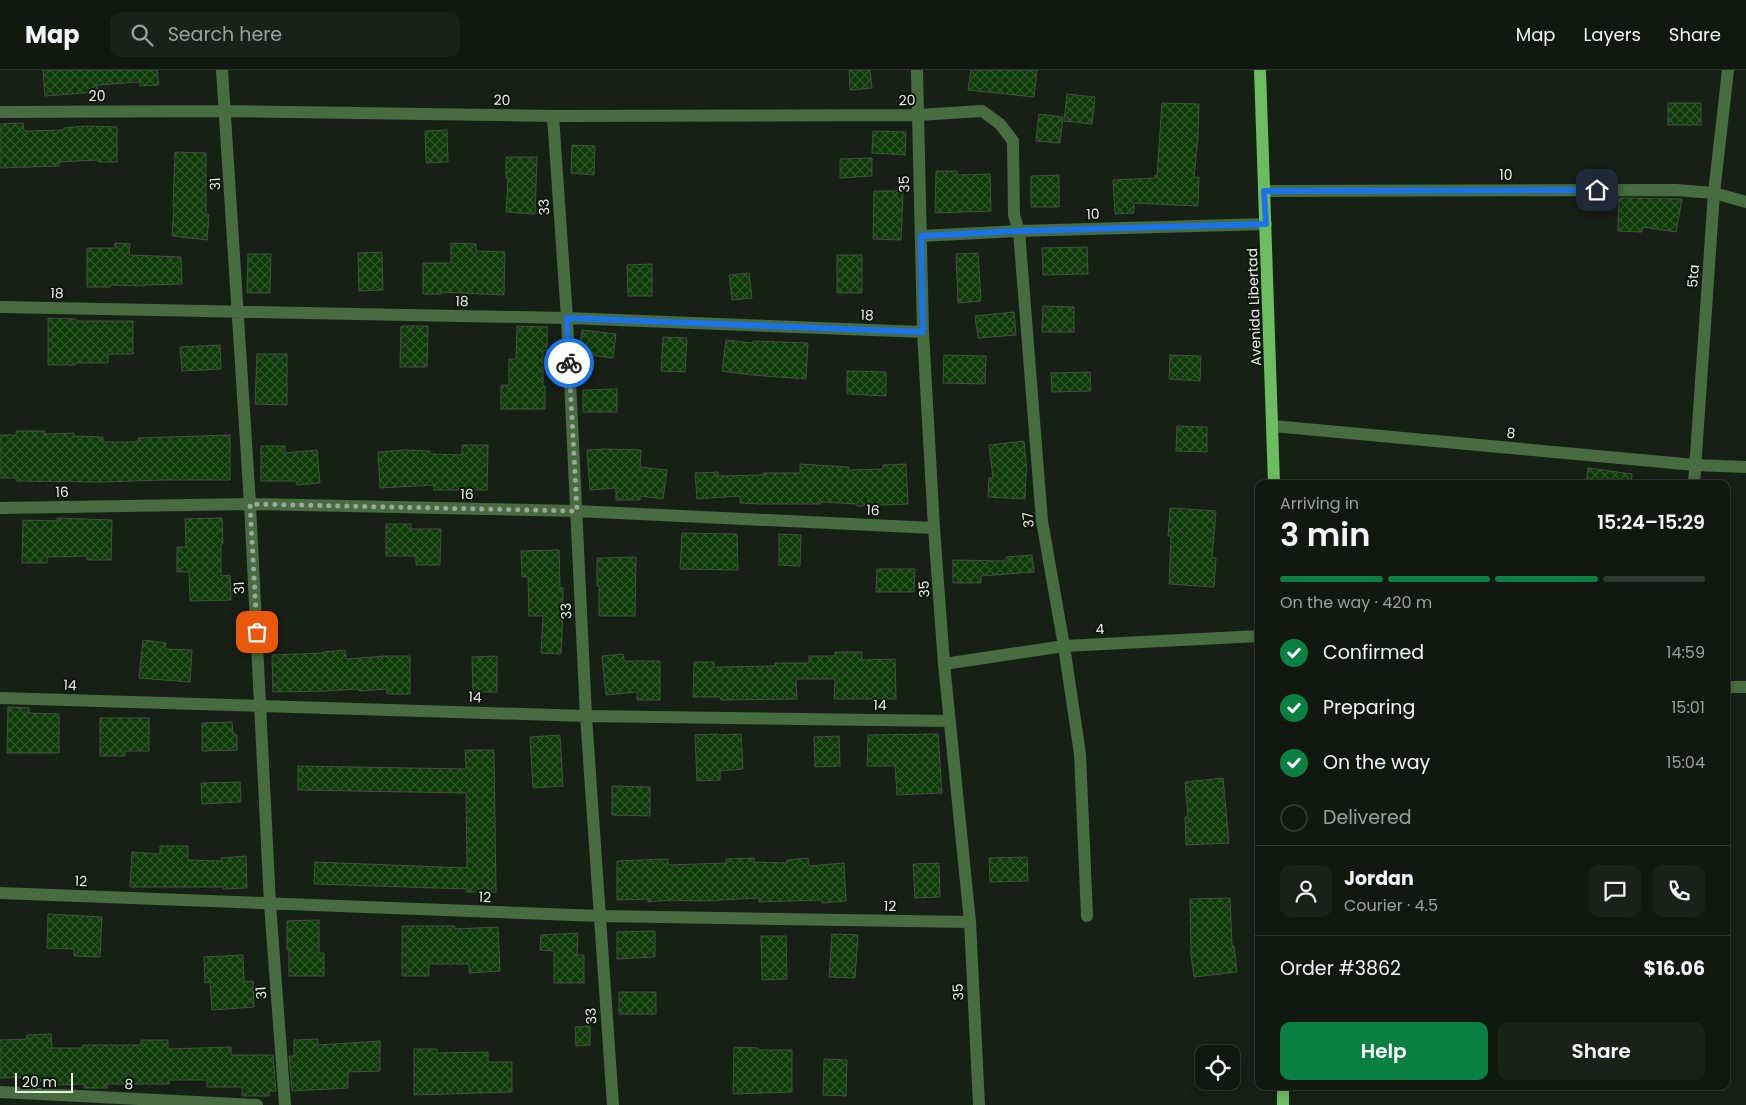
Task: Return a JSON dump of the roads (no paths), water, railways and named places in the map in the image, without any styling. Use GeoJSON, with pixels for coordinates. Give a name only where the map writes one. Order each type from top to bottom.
{"type":"FeatureCollection","features":[{"type":"Feature","properties":{"kind":"main road","name":"Avenida Libertad"},"geometry":{"type":"LineString","coordinates":[[1260,70],[1274,480]]}},
{"type":"Feature","properties":{"kind":"main road"},"geometry":{"type":"LineString","coordinates":[[1283,1090],[1283,1105]]}},
{"type":"Feature","properties":{"kind":"street","name":"31"},"geometry":{"type":"LineString","coordinates":[[222,70],[250,504],[270,904],[285,1105]]}},
{"type":"Feature","properties":{"kind":"street","name":"35"},"geometry":{"type":"LineString","coordinates":[[916,70],[923,332],[934,528],[944,664],[970,922],[979,1105]]}},
{"type":"Feature","properties":{"kind":"street","name":"5ta"},"geometry":{"type":"LineString","coordinates":[[1694,480],[1714,193],[1728,70]]}},
{"type":"Feature","properties":{"kind":"street","name":"20"},"geometry":{"type":"LineString","coordinates":[[0,112],[226,111],[553,116],[918,115],[982,111],[1000,124]]}},
{"type":"Feature","properties":{"kind":"street","name":"33"},"geometry":{"type":"LineString","coordinates":[[553,116],[567,318],[586,716],[613,1105]]}},
{"type":"Feature","properties":{"kind":"street","name":"37"},"geometry":{"type":"LineString","coordinates":[[1000,124],[1013,141],[1014,215],[1019,231],[1042,521],[1064,646],[1080,754],[1087,916]]}},
{"type":"Feature","properties":{"kind":"street","name":"10"},"geometry":{"type":"LineString","coordinates":[[1264,191],[1676,190],[1714,193],[1746,202]]}},
{"type":"Feature","properties":{"kind":"street","name":"10"},"geometry":{"type":"LineString","coordinates":[[921,236],[1019,231],[1266,224]]}},
{"type":"Feature","properties":{"kind":"street","name":"18"},"geometry":{"type":"LineString","coordinates":[[0,307],[238,310],[567,318],[923,332]]}},
{"type":"Feature","properties":{"kind":"street","name":"8"},"geometry":{"type":"LineString","coordinates":[[1273,426],[1695,465],[1746,467]]}},
{"type":"Feature","properties":{"kind":"street","name":"16"},"geometry":{"type":"LineString","coordinates":[[0,508],[250,504],[577,511],[934,528]]}},
{"type":"Feature","properties":{"kind":"street","name":"4"},"geometry":{"type":"LineString","coordinates":[[944,664],[1064,646],[1255,636]]}},
{"type":"Feature","properties":{"kind":"street"},"geometry":{"type":"LineString","coordinates":[[1730,687],[1746,687]]}},
{"type":"Feature","properties":{"kind":"street","name":"14"},"geometry":{"type":"LineString","coordinates":[[0,698],[586,716],[950,721]]}},
{"type":"Feature","properties":{"kind":"street","name":"12"},"geometry":{"type":"LineString","coordinates":[[0,893],[600,916],[970,922]]}},
{"type":"Feature","properties":{"kind":"street","name":"8"},"geometry":{"type":"LineString","coordinates":[[0,1092],[257,1105]]}}]}
